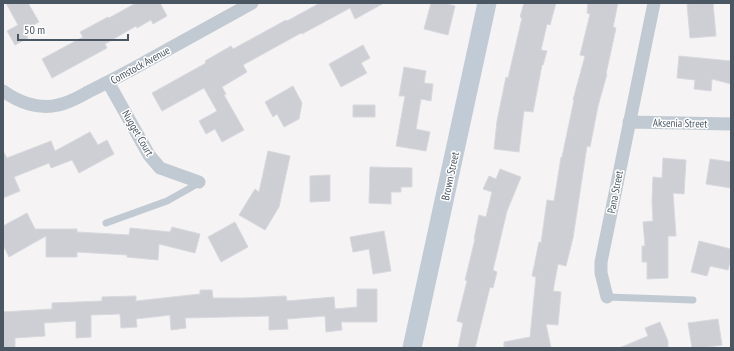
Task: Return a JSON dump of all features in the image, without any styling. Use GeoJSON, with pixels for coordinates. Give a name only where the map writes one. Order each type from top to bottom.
{"type":"FeatureCollection","features":[{"type":"Feature","properties":{"kind":"street","name":"Comstock Avenue"},"geometry":{"type":"LineString","coordinates":[[3,91],[22,102],[35,106],[57,106],[70,102],[252,3]]}},
{"type":"Feature","properties":{"kind":"street","name":"Brown Street"},"geometry":{"type":"LineString","coordinates":[[412,348],[487,3]]}},
{"type":"Feature","properties":{"kind":"street","name":"Pana Street"},"geometry":{"type":"LineString","coordinates":[[607,297],[601,273],[601,262],[654,3]]}},
{"type":"Feature","properties":{"kind":"street","name":"Nugget Court"},"geometry":{"type":"LineString","coordinates":[[108,82],[154,162],[160,168],[199,182]]}},
{"type":"Feature","properties":{"kind":"street","name":"Aksenia Street"},"geometry":{"type":"LineString","coordinates":[[629,122],[731,124]]}},
{"type":"Feature","properties":{"kind":"lane"},"geometry":{"type":"LineString","coordinates":[[106,223],[167,201],[199,182]]}},
{"type":"Feature","properties":{"kind":"lane","name":"Pana Street"},"geometry":{"type":"LineString","coordinates":[[607,297],[693,300]]}},
{"type":"Feature","properties":{"kind":"building"},"geometry":{"type":"Polygon","coordinates":[[[6,3],[28,3],[39,22],[24,30],[28,38],[15,45],[7,31],[18,25],[6,3]]]}},
{"type":"Feature","properties":{"kind":"building"},"geometry":{"type":"Polygon","coordinates":[[[136,3],[160,3],[167,16],[153,24],[151,20],[137,28],[136,26],[105,44],[107,48],[52,78],[42,59],[83,37],[80,32],[136,3]]]}},
{"type":"Feature","properties":{"kind":"building"},"geometry":{"type":"Polygon","coordinates":[[[320,3],[384,3],[355,19],[350,8],[243,65],[247,72],[222,87],[226,94],[224,95],[244,130],[222,142],[215,129],[206,134],[199,121],[217,111],[204,88],[162,111],[152,93],[206,63],[205,61],[231,46],[233,49],[320,3]]]}},
{"type":"Feature","properties":{"kind":"building"},"geometry":{"type":"Polygon","coordinates":[[[431,3],[444,3],[455,6],[448,35],[424,29],[431,3]]]}},
{"type":"Feature","properties":{"kind":"building"},"geometry":{"type":"Polygon","coordinates":[[[524,3],[556,3],[550,25],[547,24],[541,50],[547,51],[542,65],[533,112],[524,111],[519,152],[494,149],[497,121],[506,77],[508,78],[524,3]]]}},
{"type":"Feature","properties":{"kind":"building"},"geometry":{"type":"Polygon","coordinates":[[[588,3],[618,3],[613,27],[616,28],[590,147],[587,146],[573,238],[566,266],[558,264],[553,291],[561,292],[558,325],[546,324],[551,348],[504,348],[504,342],[530,337],[536,277],[532,276],[539,242],[541,243],[547,200],[554,201],[561,157],[573,100],[585,56],[580,55],[590,14],[587,13],[588,3]]]}},
{"type":"Feature","properties":{"kind":"building"},"geometry":{"type":"Polygon","coordinates":[[[713,3],[716,36],[690,38],[687,4],[713,3]]]}},
{"type":"Feature","properties":{"kind":"building"},"geometry":{"type":"Polygon","coordinates":[[[363,45],[370,58],[361,63],[367,73],[341,87],[329,64],[363,45]]]}},
{"type":"Feature","properties":{"kind":"building"},"geometry":{"type":"Polygon","coordinates":[[[679,56],[731,61],[731,84],[712,79],[711,91],[694,89],[695,80],[677,78],[679,56]]]}},
{"type":"Feature","properties":{"kind":"building"},"geometry":{"type":"Polygon","coordinates":[[[404,67],[426,71],[424,83],[433,84],[431,101],[421,99],[416,129],[430,132],[426,151],[396,146],[405,96],[399,96],[404,67]]]}},
{"type":"Feature","properties":{"kind":"building"},"geometry":{"type":"Polygon","coordinates":[[[293,86],[302,103],[299,119],[284,127],[277,114],[273,117],[265,102],[293,86]]]}},
{"type":"Feature","properties":{"kind":"building"},"geometry":{"type":"Polygon","coordinates":[[[353,105],[375,105],[375,117],[353,117],[353,105]]]}},
{"type":"Feature","properties":{"kind":"building"},"geometry":{"type":"Polygon","coordinates":[[[90,132],[98,145],[107,140],[114,154],[79,173],[72,160],[51,168],[49,163],[14,177],[20,191],[3,198],[3,151],[7,158],[51,141],[55,151],[90,132]]]}},
{"type":"Feature","properties":{"kind":"building"},"geometry":{"type":"Polygon","coordinates":[[[268,151],[290,156],[279,207],[265,230],[239,215],[255,189],[259,192],[268,151]]]}},
{"type":"Feature","properties":{"kind":"building"},"geometry":{"type":"Polygon","coordinates":[[[663,158],[686,160],[684,194],[673,193],[676,236],[668,236],[668,278],[647,279],[647,262],[642,262],[642,246],[645,246],[643,222],[653,221],[653,177],[662,178],[663,158]]]}},
{"type":"Feature","properties":{"kind":"building"},"geometry":{"type":"Polygon","coordinates":[[[710,159],[731,162],[731,188],[706,184],[710,159]]]}},
{"type":"Feature","properties":{"kind":"building"},"geometry":{"type":"Polygon","coordinates":[[[370,167],[412,168],[412,187],[401,187],[401,192],[391,192],[391,204],[369,203],[370,167]]]}},
{"type":"Feature","properties":{"kind":"building"},"geometry":{"type":"Polygon","coordinates":[[[500,169],[521,177],[507,211],[493,270],[497,272],[493,288],[490,287],[475,348],[458,348],[463,323],[457,321],[467,281],[465,280],[479,215],[486,217],[492,192],[483,189],[489,176],[496,179],[500,169]]]}},
{"type":"Feature","properties":{"kind":"building"},"geometry":{"type":"Polygon","coordinates":[[[330,175],[330,201],[310,202],[310,176],[330,175]]]}},
{"type":"Feature","properties":{"kind":"building"},"geometry":{"type":"Polygon","coordinates":[[[27,213],[35,229],[77,229],[77,232],[129,235],[130,228],[170,232],[172,227],[200,234],[195,253],[159,244],[158,260],[127,257],[127,255],[77,252],[77,257],[46,257],[46,236],[9,257],[3,245],[3,226],[27,213]]]}},
{"type":"Feature","properties":{"kind":"building"},"geometry":{"type":"Polygon","coordinates":[[[235,222],[248,247],[221,262],[208,237],[235,222]]]}},
{"type":"Feature","properties":{"kind":"building"},"geometry":{"type":"Polygon","coordinates":[[[384,231],[391,271],[373,274],[369,249],[353,252],[350,237],[384,231]]]}},
{"type":"Feature","properties":{"kind":"building"},"geometry":{"type":"Polygon","coordinates":[[[699,241],[731,249],[731,259],[728,270],[710,266],[707,276],[691,272],[699,241]]]}},
{"type":"Feature","properties":{"kind":"building"},"geometry":{"type":"Polygon","coordinates":[[[357,289],[377,289],[377,322],[341,322],[342,330],[326,332],[325,316],[287,319],[288,329],[269,330],[269,316],[185,318],[186,328],[171,330],[170,315],[136,319],[137,327],[121,328],[120,314],[91,315],[91,337],[76,338],[76,321],[44,323],[45,336],[15,338],[15,348],[3,348],[3,312],[52,309],[52,303],[102,301],[102,297],[136,296],[136,301],[200,294],[200,290],[212,290],[213,298],[286,296],[287,301],[334,297],[335,309],[357,307],[357,289]]]}},
{"type":"Feature","properties":{"kind":"building"},"geometry":{"type":"Polygon","coordinates":[[[718,319],[722,345],[692,348],[688,323],[718,319]]]}},
{"type":"Feature","properties":{"kind":"building"},"geometry":{"type":"Polygon","coordinates":[[[660,322],[668,341],[668,348],[619,348],[648,336],[645,328],[660,322]]]}}]}
